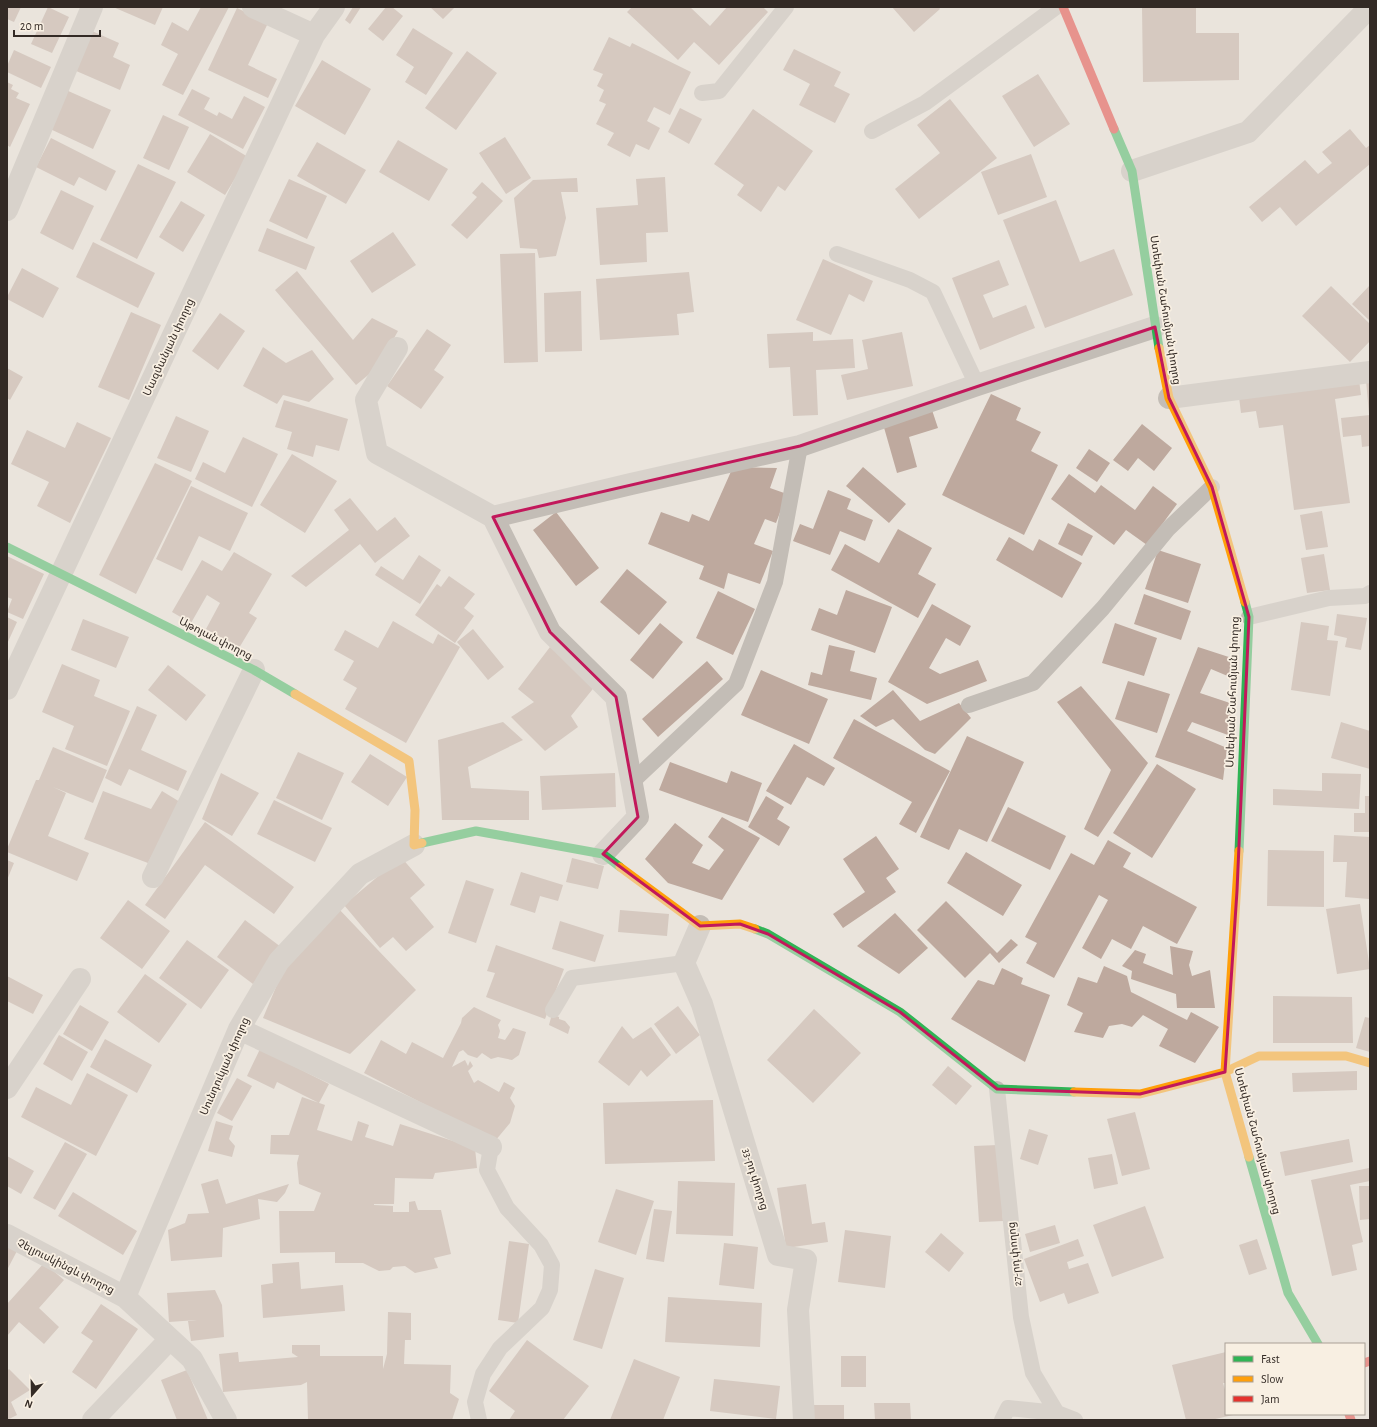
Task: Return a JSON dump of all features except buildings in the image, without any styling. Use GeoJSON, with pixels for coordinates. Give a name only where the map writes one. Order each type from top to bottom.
{"type":"FeatureCollection","features":[{"type":"Feature","properties":{"kind":"main road","name":"Ստեփան Շահումյան փողոց"},"geometry":{"type":"LineString","coordinates":[[1063,7],[1132,171],[1155,327],[1169,398],[1212,488],[1248,617],[1237,883],[1225,1072],[1288,1293],[1317,1343]]}},
{"type":"Feature","properties":{"kind":"main road","name":"Աթոյան փողոց"},"geometry":{"type":"LineString","coordinates":[[7,547],[254,670],[409,761],[415,810],[414,845]]}},
{"type":"Feature","properties":{"kind":"main road"},"geometry":{"type":"LineString","coordinates":[[414,845],[476,831],[603,854],[700,926],[740,924],[768,934],[900,1012],[997,1089],[1140,1094],[1225,1072],[1260,1056],[1346,1056],[1370,1063]]}},
{"type":"Feature","properties":{"kind":"street"},"geometry":{"type":"LineString","coordinates":[[7,210],[92,7]]}},
{"type":"Feature","properties":{"kind":"street"},"geometry":{"type":"LineString","coordinates":[[253,7],[314,35]]}},
{"type":"Feature","properties":{"kind":"street","name":"Մազմանյան փողոց"},"geometry":{"type":"LineString","coordinates":[[7,689],[314,35],[334,7]]}},
{"type":"Feature","properties":{"kind":"street"},"geometry":{"type":"LineString","coordinates":[[1132,171],[1248,132],[1370,7]]}},
{"type":"Feature","properties":{"kind":"street"},"geometry":{"type":"LineString","coordinates":[[493,517],[800,446],[1155,327]]}},
{"type":"Feature","properties":{"kind":"street"},"geometry":{"type":"LineString","coordinates":[[397,348],[366,400],[377,453],[493,517],[550,632],[616,697],[638,817],[603,854]]}},
{"type":"Feature","properties":{"kind":"street"},"geometry":{"type":"LineString","coordinates":[[1169,398],[1370,372]]}},
{"type":"Feature","properties":{"kind":"street"},"geometry":{"type":"LineString","coordinates":[[153,877],[254,670]]}},
{"type":"Feature","properties":{"kind":"street","name":"Սունդուկյան փողոց"},"geometry":{"type":"LineString","coordinates":[[126,1297],[239,1029],[279,962],[360,874],[414,845]]}},
{"type":"Feature","properties":{"kind":"street"},"geometry":{"type":"LineString","coordinates":[[684,963],[700,926]]}},
{"type":"Feature","properties":{"kind":"street","name":"33-րդ փողոց"},"geometry":{"type":"LineString","coordinates":[[684,963],[702,1004],[778,1255],[806,1260],[798,1310],[804,1420]]}},
{"type":"Feature","properties":{"kind":"street"},"geometry":{"type":"LineString","coordinates":[[7,1088],[80,979]]}},
{"type":"Feature","properties":{"kind":"street"},"geometry":{"type":"LineString","coordinates":[[239,1029],[491,1147]]}},
{"type":"Feature","properties":{"kind":"street","name":"Չելյուսկինցև փողոց"},"geometry":{"type":"LineString","coordinates":[[7,1235],[126,1297],[192,1359],[226,1420]]}},
{"type":"Feature","properties":{"kind":"street"},"geometry":{"type":"LineString","coordinates":[[93,1420],[170,1339]]}},
{"type":"Feature","properties":{"kind":"lane"},"geometry":{"type":"LineString","coordinates":[[702,93],[719,91],[786,7]]}},
{"type":"Feature","properties":{"kind":"lane"},"geometry":{"type":"LineString","coordinates":[[872,131],[925,103],[1056,7]]}},
{"type":"Feature","properties":{"kind":"lane"},"geometry":{"type":"LineString","coordinates":[[837,254],[910,280],[933,292],[977,386]]}},
{"type":"Feature","properties":{"kind":"lane"},"geometry":{"type":"LineString","coordinates":[[632,782],[736,684],[774,582],[800,446]]}},
{"type":"Feature","properties":{"kind":"lane"},"geometry":{"type":"LineString","coordinates":[[969,705],[1033,683],[1102,608],[1168,529],[1212,488]]}},
{"type":"Feature","properties":{"kind":"lane"},"geometry":{"type":"LineString","coordinates":[[1248,617],[1329,598],[1365,596],[1370,593]]}},
{"type":"Feature","properties":{"kind":"lane"},"geometry":{"type":"LineString","coordinates":[[553,1010],[572,978],[684,963]]}},
{"type":"Feature","properties":{"kind":"lane","name":"27-րդ փողոց"},"geometry":{"type":"LineString","coordinates":[[997,1089],[1021,1317],[1033,1372],[1056,1416]]}},
{"type":"Feature","properties":{"kind":"lane"},"geometry":{"type":"LineString","coordinates":[[479,1420],[475,1402],[483,1374],[500,1348],[542,1308],[550,1290],[552,1265],[541,1245],[507,1208],[487,1170],[491,1147]]}},
{"type":"Feature","properties":{"kind":"lane"},"geometry":{"type":"LineString","coordinates":[[1002,1420],[1008,1408],[1075,1420]]}},
{"type":"Feature","properties":{"kind":"highlighted area"},"geometry":{"type":"Polygon","coordinates":[[[1155,327],[1169,398],[1212,487],[1249,617],[1237,891],[1225,1072],[1140,1094],[997,1089],[900,1012],[768,934],[740,924],[700,926],[603,854],[638,817],[616,697],[550,632],[493,517],[800,446],[1155,327]]]}},
{"type":"Feature","properties":{"kind":"traffic: fast"},"geometry":{"type":"LineString","coordinates":[[1114,129],[1132,171],[1159,348]]}},
{"type":"Feature","properties":{"kind":"traffic: fast"},"geometry":{"type":"LineString","coordinates":[[7,547],[254,670],[295,694]]}},
{"type":"Feature","properties":{"kind":"traffic: fast"},"geometry":{"type":"LineString","coordinates":[[1239,851],[1249,617],[1245,602]]}},
{"type":"Feature","properties":{"kind":"traffic: fast"},"geometry":{"type":"LineString","coordinates":[[422,843],[476,831],[603,854],[620,867]]}},
{"type":"Feature","properties":{"kind":"traffic: fast"},"geometry":{"type":"LineString","coordinates":[[755,929],[768,934],[900,1012],[997,1089],[1074,1092]]}},
{"type":"Feature","properties":{"kind":"traffic: fast"},"geometry":{"type":"LineString","coordinates":[[1249,1157],[1288,1293],[1317,1343]]}},
{"type":"Feature","properties":{"kind":"traffic: slow"},"geometry":{"type":"LineString","coordinates":[[1159,348],[1169,398],[1212,487],[1245,602]]}},
{"type":"Feature","properties":{"kind":"traffic: slow"},"geometry":{"type":"LineString","coordinates":[[295,694],[409,761],[415,810],[414,845],[422,843]]}},
{"type":"Feature","properties":{"kind":"traffic: slow"},"geometry":{"type":"LineString","coordinates":[[1239,851],[1225,1072],[1249,1157]]}},
{"type":"Feature","properties":{"kind":"traffic: slow"},"geometry":{"type":"LineString","coordinates":[[620,867],[700,926],[740,924],[755,929]]}},
{"type":"Feature","properties":{"kind":"traffic: slow"},"geometry":{"type":"LineString","coordinates":[[1074,1092],[1140,1094],[1225,1072],[1259,1056],[1346,1056],[1370,1063]]}},
{"type":"Feature","properties":{"kind":"traffic: jam"},"geometry":{"type":"LineString","coordinates":[[1063,7],[1114,129]]}},
{"type":"Feature","properties":{"kind":"traffic: jam"},"geometry":{"type":"LineString","coordinates":[[1365,1363],[1370,1361]]}},
{"type":"Feature","properties":{"kind":"traffic: jam"},"geometry":{"type":"LineString","coordinates":[[1349,1415],[1351,1420]]}}]}
